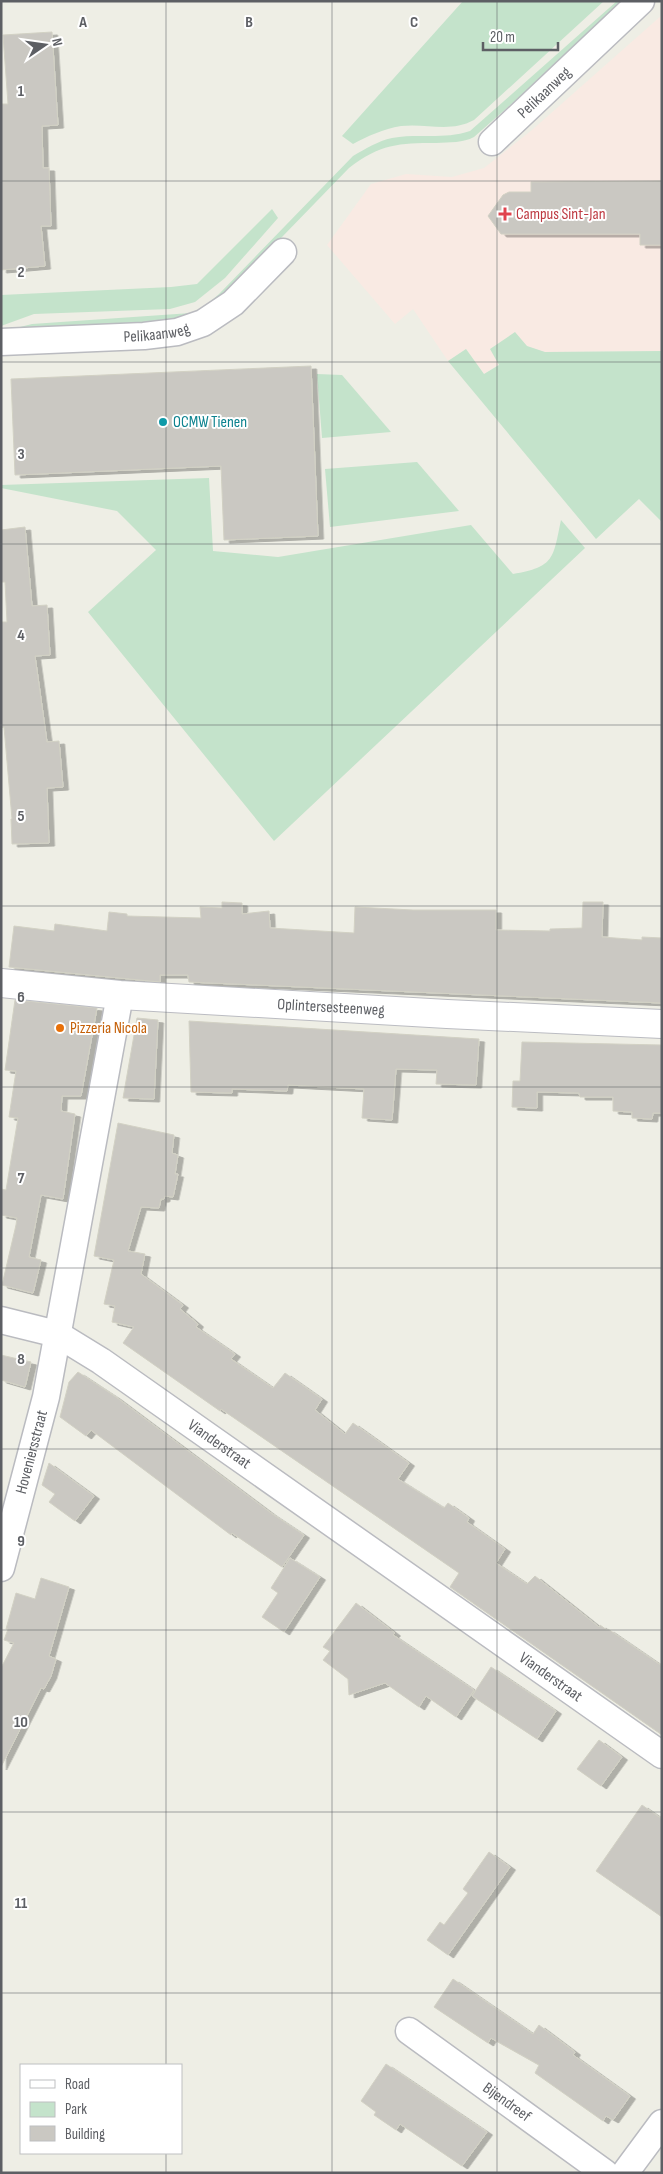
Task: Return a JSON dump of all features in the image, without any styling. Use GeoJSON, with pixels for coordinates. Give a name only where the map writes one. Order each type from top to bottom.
{"type":"FeatureCollection","features":[{"type":"Feature","properties":{"kind":"street","name":"Pelikaanweg"},"geometry":{"type":"LineString","coordinates":[[492,142],[641,1]]}},
{"type":"Feature","properties":{"kind":"street","name":"Pelikaanweg"},"geometry":{"type":"LineString","coordinates":[[1,342],[144,336],[177,332],[203,323],[233,302],[283,252]]}},
{"type":"Feature","properties":{"kind":"street","name":"Oplintersesteenweg"},"geometry":{"type":"LineString","coordinates":[[1,983],[120,995],[447,1014],[662,1024]]}},
{"type":"Feature","properties":{"kind":"street"},"geometry":{"type":"LineString","coordinates":[[57,1334],[120,995]]}},
{"type":"Feature","properties":{"kind":"street","name":"Vianderstraat"},"geometry":{"type":"LineString","coordinates":[[1,1320],[57,1334],[101,1361],[662,1755]]}},
{"type":"Feature","properties":{"kind":"street","name":"Hoveniersstraat"},"geometry":{"type":"LineString","coordinates":[[1,1568],[46,1397],[57,1334]]}},
{"type":"Feature","properties":{"kind":"street","name":"Bijendreef"},"geometry":{"type":"LineString","coordinates":[[409,2031],[605,2173]]}},
{"type":"Feature","properties":{"kind":"street"},"geometry":{"type":"LineString","coordinates":[[625,2173],[662,2123]]}},
{"type":"Feature","properties":{"kind":"shaded area","name":"Campus Sint-Jan"},"geometry":{"type":"Polygon","coordinates":[[[662,15],[662,351],[545,352],[527,346],[484,374],[466,349],[448,361],[413,309],[395,324],[327,245],[371,184],[406,174],[452,177],[484,168],[532,130],[662,15]]]}},
{"type":"Feature","properties":{"kind":"green space"},"geometry":{"type":"Polygon","coordinates":[[[463,1],[604,1],[474,120],[465,124],[447,127],[411,125],[394,127],[353,144],[342,136],[463,1]]]}},
{"type":"Feature","properties":{"kind":"green space"},"geometry":{"type":"Polygon","coordinates":[[[617,1],[628,1],[474,137],[456,142],[390,146],[370,154],[349,168],[216,305],[165,323],[8,330],[32,324],[191,313],[204,307],[219,294],[353,156],[387,139],[412,136],[441,136],[470,131],[617,1]]]}},
{"type":"Feature","properties":{"kind":"green space"},"geometry":{"type":"Polygon","coordinates":[[[272,209],[278,218],[225,278],[195,302],[170,309],[34,314],[1,326],[1,295],[171,287],[197,284],[272,209]]]}},
{"type":"Feature","properties":{"kind":"green space"},"geometry":{"type":"Polygon","coordinates":[[[515,332],[527,346],[545,352],[662,351],[662,522],[639,499],[596,539],[448,361],[466,349],[484,374],[499,365],[490,349],[515,332]]]}},
{"type":"Feature","properties":{"kind":"green space"},"geometry":{"type":"Polygon","coordinates":[[[317,374],[342,375],[391,432],[322,438],[317,374]]]}},
{"type":"Feature","properties":{"kind":"green space"},"geometry":{"type":"Polygon","coordinates":[[[417,462],[459,511],[330,527],[325,469],[417,462]]]}},
{"type":"Feature","properties":{"kind":"green space"},"geometry":{"type":"Polygon","coordinates":[[[209,478],[213,551],[278,557],[471,525],[513,574],[537,568],[550,559],[561,520],[585,548],[274,841],[88,612],[156,550],[117,511],[1,488],[1,485],[209,478]]]}},
{"type":"Feature","properties":{"kind":"building"},"geometry":{"type":"Polygon","coordinates":[[[52,32],[58,125],[42,126],[43,168],[49,168],[51,226],[41,226],[45,266],[1,270],[1,104],[8,104],[3,35],[52,32]]]}},
{"type":"Feature","properties":{"kind":"building"},"geometry":{"type":"Polygon","coordinates":[[[662,181],[662,245],[640,245],[640,234],[501,234],[488,216],[503,195],[509,192],[531,192],[531,182],[662,181]]]}},
{"type":"Feature","properties":{"kind":"building","name":"OCMW Tienen"},"geometry":{"type":"Polygon","coordinates":[[[311,366],[318,536],[224,540],[221,466],[15,475],[11,379],[311,366]]]}},
{"type":"Feature","properties":{"kind":"building"},"geometry":{"type":"Polygon","coordinates":[[[25,527],[32,606],[47,605],[50,655],[35,656],[47,742],[59,741],[63,787],[47,788],[49,843],[12,844],[12,819],[4,727],[1,728],[1,622],[7,622],[5,582],[1,582],[1,530],[25,527]]]}},
{"type":"Feature","properties":{"kind":"building"},"geometry":{"type":"Polygon","coordinates":[[[222,902],[242,903],[242,914],[269,911],[270,928],[354,933],[355,907],[413,910],[496,910],[496,930],[550,931],[550,929],[582,928],[583,902],[603,902],[602,937],[642,940],[642,937],[662,938],[662,1003],[189,982],[188,975],[160,975],[160,982],[9,967],[14,926],[54,931],[55,924],[107,931],[109,912],[127,914],[127,916],[201,918],[200,907],[222,908],[222,902]]]}},
{"type":"Feature","properties":{"kind":"building"},"geometry":{"type":"Polygon","coordinates":[[[15,1000],[97,1008],[81,1096],[62,1096],[61,1111],[75,1114],[63,1199],[41,1195],[29,1257],[41,1260],[33,1293],[2,1285],[17,1218],[1,1215],[1,1189],[6,1190],[18,1118],[9,1117],[16,1071],[5,1070],[15,1000]]]}},
{"type":"Feature","properties":{"kind":"building"},"geometry":{"type":"Polygon","coordinates":[[[137,1018],[158,1020],[154,1099],[123,1098],[137,1018]]]}},
{"type":"Feature","properties":{"kind":"building"},"geometry":{"type":"Polygon","coordinates":[[[189,1021],[479,1039],[476,1085],[436,1084],[437,1070],[396,1069],[392,1120],[362,1118],[364,1089],[288,1085],[287,1091],[232,1089],[232,1093],[191,1092],[189,1021]]]}},
{"type":"Feature","properties":{"kind":"building"},"geometry":{"type":"Polygon","coordinates":[[[522,1042],[662,1045],[662,1113],[653,1113],[652,1119],[632,1118],[632,1112],[613,1111],[613,1097],[580,1097],[579,1093],[537,1092],[537,1108],[512,1107],[513,1081],[520,1081],[522,1042]]]}},
{"type":"Feature","properties":{"kind":"building"},"geometry":{"type":"Polygon","coordinates":[[[118,1123],[174,1135],[172,1153],[178,1155],[175,1174],[178,1174],[173,1197],[165,1196],[164,1199],[161,1199],[159,1208],[141,1207],[128,1251],[145,1254],[141,1274],[183,1305],[180,1309],[198,1324],[196,1327],[235,1354],[231,1359],[273,1388],[285,1373],[322,1399],[315,1410],[345,1434],[353,1423],[409,1463],[398,1479],[444,1508],[448,1503],[469,1518],[467,1522],[505,1549],[496,1563],[527,1584],[535,1576],[599,1627],[600,1625],[608,1629],[662,1666],[662,1735],[450,1587],[459,1573],[123,1343],[134,1327],[112,1322],[115,1306],[104,1304],[114,1260],[94,1256],[118,1123]]]}},
{"type":"Feature","properties":{"kind":"building"},"geometry":{"type":"Polygon","coordinates":[[[1,1355],[31,1362],[25,1387],[1,1380],[1,1355]]]}},
{"type":"Feature","properties":{"kind":"building"},"geometry":{"type":"Polygon","coordinates":[[[78,1372],[116,1397],[271,1513],[304,1535],[282,1567],[232,1533],[231,1535],[91,1430],[86,1436],[60,1417],[69,1382],[78,1372]]]}},
{"type":"Feature","properties":{"kind":"building"},"geometry":{"type":"Polygon","coordinates":[[[49,1463],[94,1496],[75,1521],[49,1502],[55,1494],[42,1485],[49,1463]]]}},
{"type":"Feature","properties":{"kind":"building"},"geometry":{"type":"Polygon","coordinates":[[[290,1558],[320,1577],[284,1632],[262,1617],[278,1593],[271,1588],[290,1558]]]}},
{"type":"Feature","properties":{"kind":"building"},"geometry":{"type":"Polygon","coordinates":[[[41,1578],[69,1587],[49,1656],[56,1659],[51,1676],[44,1689],[41,1688],[1,1767],[1,1668],[14,1643],[4,1640],[8,1629],[6,1629],[16,1593],[35,1599],[41,1578]]]}},
{"type":"Feature","properties":{"kind":"building"},"geometry":{"type":"Polygon","coordinates":[[[356,1603],[395,1633],[393,1635],[474,1690],[456,1717],[426,1696],[419,1707],[385,1683],[349,1695],[348,1679],[323,1660],[330,1651],[323,1647],[356,1603]]]}},
{"type":"Feature","properties":{"kind":"building"},"geometry":{"type":"Polygon","coordinates":[[[491,1667],[556,1711],[537,1739],[472,1696],[491,1667]]]}},
{"type":"Feature","properties":{"kind":"building"},"geometry":{"type":"Polygon","coordinates":[[[599,1740],[622,1757],[601,1786],[577,1769],[599,1740]]]}},
{"type":"Feature","properties":{"kind":"building"},"geometry":{"type":"Polygon","coordinates":[[[642,1805],[662,1819],[662,1917],[596,1871],[642,1805]]]}},
{"type":"Feature","properties":{"kind":"building"},"geometry":{"type":"Polygon","coordinates":[[[489,1852],[510,1867],[448,1955],[427,1940],[440,1922],[444,1925],[468,1893],[463,1889],[489,1852]]]}},
{"type":"Feature","properties":{"kind":"building"},"geometry":{"type":"Polygon","coordinates":[[[453,1979],[533,2034],[539,2025],[575,2052],[573,2055],[630,2096],[613,2120],[606,2116],[603,2121],[535,2073],[539,2065],[491,2038],[488,2043],[434,2007],[453,1979]]]}},
{"type":"Feature","properties":{"kind":"building"},"geometry":{"type":"Polygon","coordinates":[[[386,2064],[487,2132],[462,2166],[400,2124],[396,2130],[374,2115],[376,2112],[361,2101],[386,2064]]]}},
{"type":"Feature","properties":{"kind":"place","name":"Campus Sint-Jan"},"geometry":{"type":"Point","coordinates":[505,214]}},
{"type":"Feature","properties":{"kind":"place","name":"OCMW Tienen"},"geometry":{"type":"Point","coordinates":[163,422]}},
{"type":"Feature","properties":{"kind":"place","name":"Pizzeria Nicola"},"geometry":{"type":"Point","coordinates":[60,1028]}}]}
